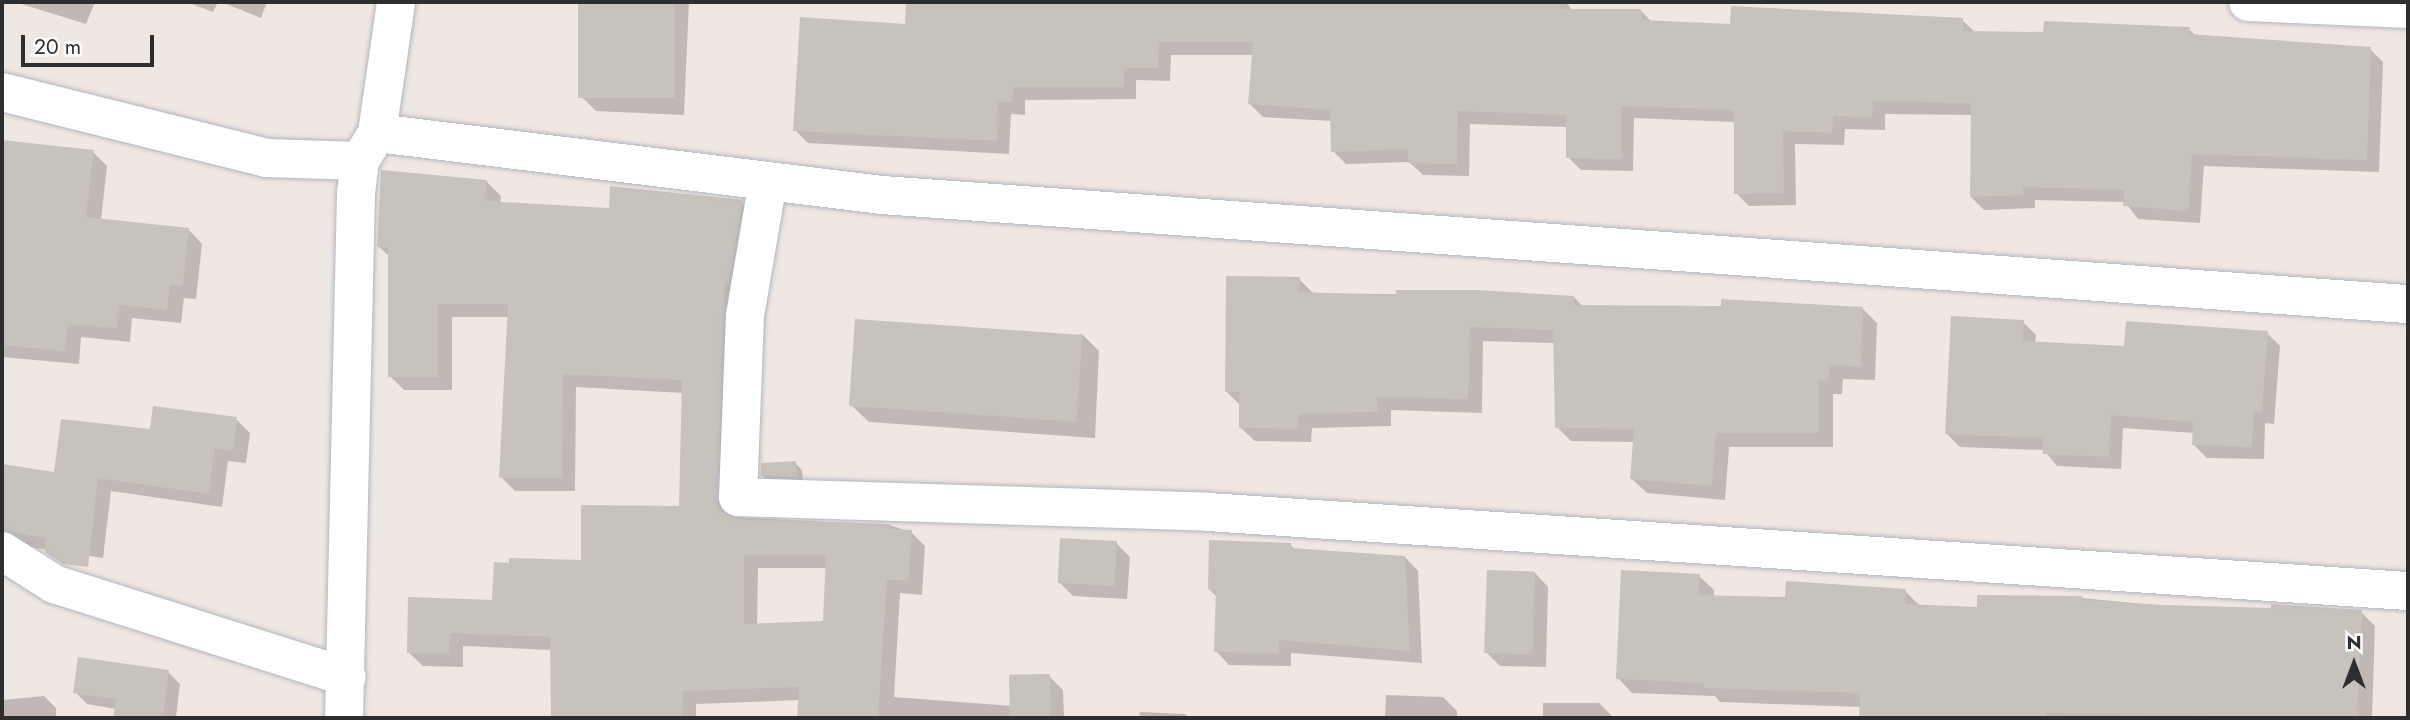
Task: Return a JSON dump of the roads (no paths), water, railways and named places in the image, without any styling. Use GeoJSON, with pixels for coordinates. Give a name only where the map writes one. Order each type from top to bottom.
{"type":"FeatureCollection","features":[{"type":"Feature","properties":{"kind":"street"},"geometry":{"type":"LineString","coordinates":[[344,718],[368,147],[396,2]]}},
{"type":"Feature","properties":{"kind":"street"},"geometry":{"type":"LineString","coordinates":[[2248,2],[2408,9]]}},
{"type":"Feature","properties":{"kind":"street"},"geometry":{"type":"LineString","coordinates":[[2,92],[266,158],[368,147],[768,181],[881,195],[2408,304]]}},
{"type":"Feature","properties":{"kind":"street"},"geometry":{"type":"LineString","coordinates":[[768,181],[746,315],[738,497],[1208,512],[2408,591]]}},
{"type":"Feature","properties":{"kind":"street"},"geometry":{"type":"LineString","coordinates":[[2,551],[54,584],[347,677]]}}]}
